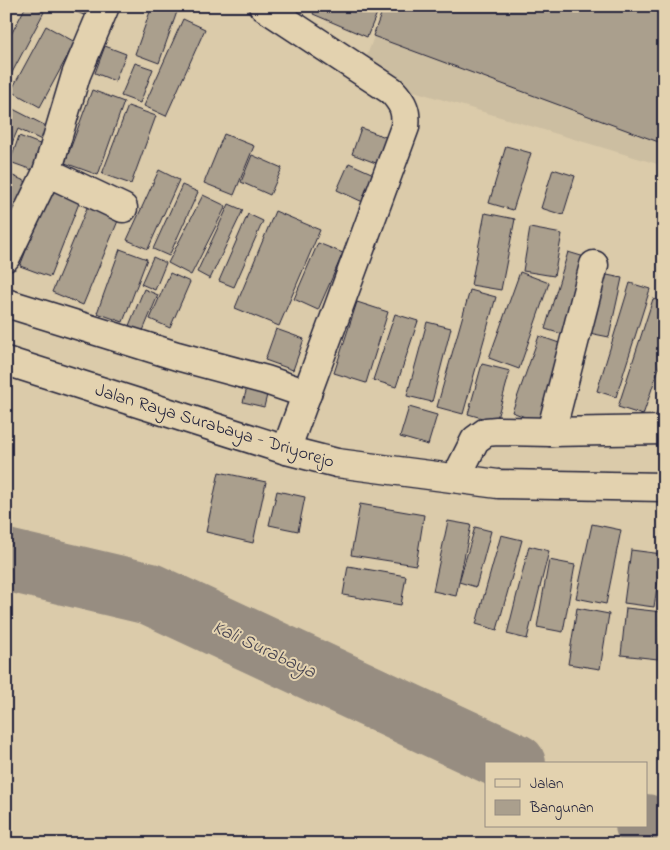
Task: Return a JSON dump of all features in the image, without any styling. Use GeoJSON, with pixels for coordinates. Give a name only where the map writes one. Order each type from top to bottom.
{"type":"FeatureCollection","features":[{"type":"Feature","properties":{"kind":"street"},"geometry":{"type":"LineString","coordinates":[[6,257],[47,172],[76,75],[104,6]]}},
{"type":"Feature","properties":{"kind":"street"},"geometry":{"type":"LineString","coordinates":[[263,6],[392,91],[405,108],[406,116],[405,127],[286,450]]}},
{"type":"Feature","properties":{"kind":"street"},"geometry":{"type":"LineString","coordinates":[[47,172],[123,208]]}},
{"type":"Feature","properties":{"kind":"street"},"geometry":{"type":"LineString","coordinates":[[551,432],[594,264]]}},
{"type":"Feature","properties":{"kind":"street"},"geometry":{"type":"LineString","coordinates":[[6,303],[177,356],[266,380],[307,394]]}},
{"type":"Feature","properties":{"kind":"street","name":"Jalan Raya Surabaya - Driyorejo"},"geometry":{"type":"LineString","coordinates":[[6,361],[286,450],[337,463],[498,484],[664,487]]}},
{"type":"Feature","properties":{"kind":"street"},"geometry":{"type":"LineString","coordinates":[[456,478],[475,440],[483,434],[497,431],[664,430]]}},
{"type":"Feature","properties":{"kind":"shaded area"},"geometry":{"type":"Polygon","coordinates":[[[385,6],[664,6],[664,166],[360,75],[385,6]]]}},
{"type":"Feature","properties":{"kind":"building"},"geometry":{"type":"Polygon","coordinates":[[[26,6],[32,6],[44,12],[6,84],[6,44],[26,6]]]}},
{"type":"Feature","properties":{"kind":"building"},"geometry":{"type":"Polygon","coordinates":[[[62,6],[87,6],[84,15],[62,6]]]}},
{"type":"Feature","properties":{"kind":"building"},"geometry":{"type":"Polygon","coordinates":[[[152,6],[179,6],[159,63],[135,54],[152,6]]]}},
{"type":"Feature","properties":{"kind":"building"},"geometry":{"type":"Polygon","coordinates":[[[316,6],[380,6],[367,37],[313,14],[316,6]]]}},
{"type":"Feature","properties":{"kind":"building"},"geometry":{"type":"Polygon","coordinates":[[[384,6],[664,6],[664,144],[373,36],[384,6]]]}},
{"type":"Feature","properties":{"kind":"building"},"geometry":{"type":"Polygon","coordinates":[[[183,19],[205,29],[166,116],[144,106],[183,19]]]}},
{"type":"Feature","properties":{"kind":"building"},"geometry":{"type":"Polygon","coordinates":[[[46,26],[75,42],[40,107],[11,91],[46,26]]]}},
{"type":"Feature","properties":{"kind":"building"},"geometry":{"type":"Polygon","coordinates":[[[105,46],[126,54],[115,81],[95,73],[105,46]]]}},
{"type":"Feature","properties":{"kind":"building"},"geometry":{"type":"Polygon","coordinates":[[[135,63],[153,69],[140,103],[121,96],[135,63]]]}},
{"type":"Feature","properties":{"kind":"building"},"geometry":{"type":"Polygon","coordinates":[[[92,90],[124,102],[98,175],[65,163],[92,90]]]}},
{"type":"Feature","properties":{"kind":"building"},"geometry":{"type":"Polygon","coordinates":[[[128,106],[156,116],[131,184],[102,174],[128,106]]]}},
{"type":"Feature","properties":{"kind":"building"},"geometry":{"type":"Polygon","coordinates":[[[11,108],[54,130],[48,143],[18,129],[6,157],[6,119],[11,108]]]}},
{"type":"Feature","properties":{"kind":"building"},"geometry":{"type":"Polygon","coordinates":[[[361,128],[391,139],[381,165],[352,154],[361,128]]]}},
{"type":"Feature","properties":{"kind":"building"},"geometry":{"type":"Polygon","coordinates":[[[224,134],[254,146],[234,195],[204,183],[224,134]]]}},
{"type":"Feature","properties":{"kind":"building"},"geometry":{"type":"Polygon","coordinates":[[[19,136],[45,146],[35,171],[10,162],[19,136]]]}},
{"type":"Feature","properties":{"kind":"building"},"geometry":{"type":"Polygon","coordinates":[[[506,146],[531,153],[513,210],[489,203],[506,146]]]}},
{"type":"Feature","properties":{"kind":"building"},"geometry":{"type":"Polygon","coordinates":[[[252,155],[282,168],[270,195],[241,182],[252,155]]]}},
{"type":"Feature","properties":{"kind":"building"},"geometry":{"type":"Polygon","coordinates":[[[349,163],[378,176],[365,203],[337,190],[349,163]]]}},
{"type":"Feature","properties":{"kind":"building"},"geometry":{"type":"Polygon","coordinates":[[[553,169],[575,176],[563,215],[541,208],[553,169]]]}},
{"type":"Feature","properties":{"kind":"building"},"geometry":{"type":"Polygon","coordinates":[[[159,170],[179,180],[148,249],[127,240],[159,170]]]}},
{"type":"Feature","properties":{"kind":"building"},"geometry":{"type":"Polygon","coordinates":[[[6,173],[34,185],[22,212],[6,205],[6,173]]]}},
{"type":"Feature","properties":{"kind":"building"},"geometry":{"type":"Polygon","coordinates":[[[182,185],[198,192],[169,256],[153,249],[182,185]]]}},
{"type":"Feature","properties":{"kind":"building"},"geometry":{"type":"Polygon","coordinates":[[[51,186],[81,198],[50,277],[20,266],[51,186]]]}},
{"type":"Feature","properties":{"kind":"building"},"geometry":{"type":"Polygon","coordinates":[[[203,195],[226,206],[191,275],[168,263],[203,195]]]}},
{"type":"Feature","properties":{"kind":"building"},"geometry":{"type":"Polygon","coordinates":[[[89,203],[120,216],[83,305],[52,292],[89,203]]]}},
{"type":"Feature","properties":{"kind":"building"},"geometry":{"type":"Polygon","coordinates":[[[229,204],[243,210],[210,279],[197,272],[229,204]]]}},
{"type":"Feature","properties":{"kind":"building"},"geometry":{"type":"Polygon","coordinates":[[[275,211],[320,230],[279,326],[235,308],[275,211]]]}},
{"type":"Feature","properties":{"kind":"building"},"geometry":{"type":"Polygon","coordinates":[[[485,213],[515,219],[501,290],[471,285],[485,213]]]}},
{"type":"Feature","properties":{"kind":"building"},"geometry":{"type":"Polygon","coordinates":[[[248,214],[263,221],[234,287],[219,281],[248,214]]]}},
{"type":"Feature","properties":{"kind":"building"},"geometry":{"type":"Polygon","coordinates":[[[530,228],[562,234],[554,276],[523,271],[530,228]]]}},
{"type":"Feature","properties":{"kind":"building"},"geometry":{"type":"Polygon","coordinates":[[[318,243],[343,253],[318,310],[294,299],[318,243]]]}},
{"type":"Feature","properties":{"kind":"building"},"geometry":{"type":"Polygon","coordinates":[[[120,249],[147,259],[123,322],[97,313],[120,249]]]}},
{"type":"Feature","properties":{"kind":"building"},"geometry":{"type":"Polygon","coordinates":[[[568,252],[588,258],[565,335],[545,329],[568,252]]]}},
{"type":"Feature","properties":{"kind":"building"},"geometry":{"type":"Polygon","coordinates":[[[153,257],[166,263],[155,290],[141,284],[153,257]]]}},
{"type":"Feature","properties":{"kind":"building"},"geometry":{"type":"Polygon","coordinates":[[[520,272],[549,283],[519,369],[489,358],[520,272]]]}},
{"type":"Feature","properties":{"kind":"building"},"geometry":{"type":"Polygon","coordinates":[[[170,273],[190,282],[170,328],[150,319],[170,273]]]}},
{"type":"Feature","properties":{"kind":"building"},"geometry":{"type":"Polygon","coordinates":[[[602,274],[622,278],[609,337],[589,333],[602,274]]]}},
{"type":"Feature","properties":{"kind":"building"},"geometry":{"type":"Polygon","coordinates":[[[630,283],[650,289],[616,397],[597,391],[630,283]]]}},
{"type":"Feature","properties":{"kind":"building"},"geometry":{"type":"Polygon","coordinates":[[[144,289],[158,295],[140,338],[126,333],[144,289]]]}},
{"type":"Feature","properties":{"kind":"building"},"geometry":{"type":"Polygon","coordinates":[[[470,290],[496,297],[463,414],[437,407],[470,290]]]}},
{"type":"Feature","properties":{"kind":"building"},"geometry":{"type":"Polygon","coordinates":[[[653,299],[664,302],[664,353],[643,415],[618,407],[653,299]]]}},
{"type":"Feature","properties":{"kind":"building"},"geometry":{"type":"Polygon","coordinates":[[[357,302],[388,312],[366,383],[334,373],[357,302]]]}},
{"type":"Feature","properties":{"kind":"building"},"geometry":{"type":"Polygon","coordinates":[[[395,314],[418,321],[396,387],[373,380],[395,314]]]}},
{"type":"Feature","properties":{"kind":"building"},"geometry":{"type":"Polygon","coordinates":[[[427,322],[451,328],[432,402],[407,396],[427,322]]]}},
{"type":"Feature","properties":{"kind":"building"},"geometry":{"type":"Polygon","coordinates":[[[276,329],[304,339],[293,370],[265,360],[276,329]]]}},
{"type":"Feature","properties":{"kind":"building"},"geometry":{"type":"Polygon","coordinates":[[[539,336],[565,345],[538,422],[512,412],[539,336]]]}},
{"type":"Feature","properties":{"kind":"building"},"geometry":{"type":"Polygon","coordinates":[[[482,364],[510,371],[496,422],[468,414],[482,364]]]}},
{"type":"Feature","properties":{"kind":"building"},"geometry":{"type":"Polygon","coordinates":[[[249,381],[269,387],[264,407],[243,402],[249,381]]]}},
{"type":"Feature","properties":{"kind":"building"},"geometry":{"type":"Polygon","coordinates":[[[664,391],[664,422],[655,419],[664,391]]]}},
{"type":"Feature","properties":{"kind":"building"},"geometry":{"type":"Polygon","coordinates":[[[409,407],[437,415],[428,445],[400,437],[409,407]]]}},
{"type":"Feature","properties":{"kind":"building"},"geometry":{"type":"Polygon","coordinates":[[[219,472],[266,482],[253,543],[206,532],[219,472]]]}},
{"type":"Feature","properties":{"kind":"building"},"geometry":{"type":"Polygon","coordinates":[[[277,491],[305,497],[298,531],[269,525],[277,491]]]}},
{"type":"Feature","properties":{"kind":"building"},"geometry":{"type":"Polygon","coordinates":[[[360,504],[424,515],[416,565],[351,555],[360,504]]]}},
{"type":"Feature","properties":{"kind":"building"},"geometry":{"type":"Polygon","coordinates":[[[448,521],[471,525],[456,596],[433,591],[448,521]]]}},
{"type":"Feature","properties":{"kind":"building"},"geometry":{"type":"Polygon","coordinates":[[[592,524],[621,530],[606,604],[576,598],[592,524]]]}},
{"type":"Feature","properties":{"kind":"building"},"geometry":{"type":"Polygon","coordinates":[[[475,527],[491,531],[476,587],[459,582],[475,527]]]}},
{"type":"Feature","properties":{"kind":"building"},"geometry":{"type":"Polygon","coordinates":[[[501,535],[522,540],[497,630],[476,624],[501,535]]]}},
{"type":"Feature","properties":{"kind":"building"},"geometry":{"type":"Polygon","coordinates":[[[529,546],[549,551],[527,639],[507,634],[529,546]]]}},
{"type":"Feature","properties":{"kind":"building"},"geometry":{"type":"Polygon","coordinates":[[[631,550],[662,554],[654,607],[624,603],[631,550]]]}},
{"type":"Feature","properties":{"kind":"building"},"geometry":{"type":"Polygon","coordinates":[[[549,560],[575,565],[563,632],[537,627],[549,560]]]}},
{"type":"Feature","properties":{"kind":"building"},"geometry":{"type":"Polygon","coordinates":[[[348,566],[406,576],[401,605],[343,595],[348,566]]]}},
{"type":"Feature","properties":{"kind":"building"},"geometry":{"type":"Polygon","coordinates":[[[577,608],[609,614],[600,669],[568,664],[577,608]]]}},
{"type":"Feature","properties":{"kind":"building"},"geometry":{"type":"Polygon","coordinates":[[[626,608],[662,612],[658,659],[621,655],[626,608]]]}},
{"type":"Feature","properties":{"kind":"waterway","name":"Kali Surabaya"},"geometry":{"type":"LineString","coordinates":[[6,560],[150,594],[511,762]]}},
{"type":"Feature","properties":{"kind":"waterway","name":"Kali Surabaya"},"geometry":{"type":"LineString","coordinates":[[648,826],[664,833]]}}]}
